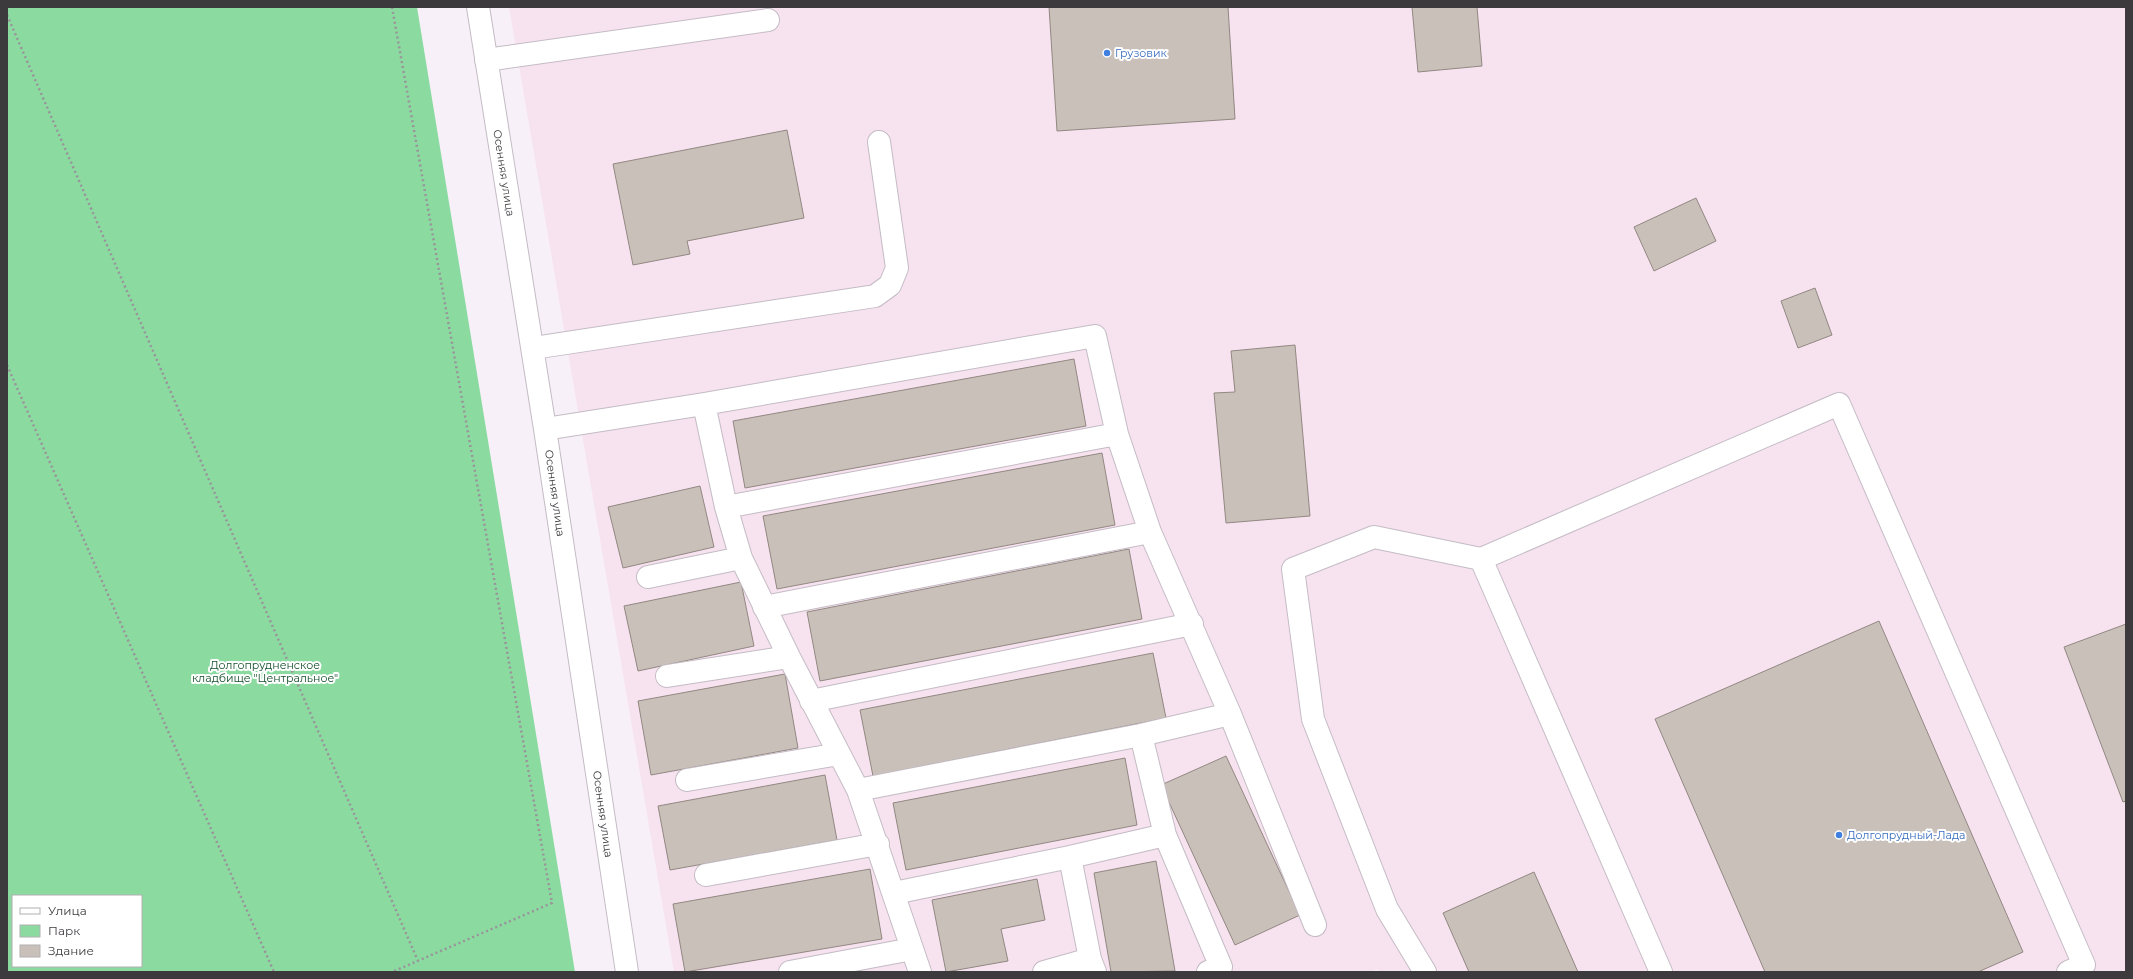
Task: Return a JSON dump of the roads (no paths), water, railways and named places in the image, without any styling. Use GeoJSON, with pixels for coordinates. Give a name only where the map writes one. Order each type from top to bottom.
{"type":"FeatureCollection","features":[{"type":"Feature","properties":{"kind":"street","name":"Осенняя улица"},"geometry":{"type":"LineString","coordinates":[[478,11],[533,348],[627,972]]}},
{"type":"Feature","properties":{"kind":"street"},"geometry":{"type":"LineString","coordinates":[[486,60],[768,20]]}},
{"type":"Feature","properties":{"kind":"street"},"geometry":{"type":"LineString","coordinates":[[533,348],[875,296],[890,285],[897,268],[879,142]]}},
{"type":"Feature","properties":{"kind":"street"},"geometry":{"type":"LineString","coordinates":[[545,430],[1095,336],[1117,434],[1150,532],[1192,624],[1230,714],[1315,925]]}},
{"type":"Feature","properties":{"kind":"street"},"geometry":{"type":"LineString","coordinates":[[704,404],[726,507],[741,558],[811,701],[858,790],[878,844],[920,972]]}},
{"type":"Feature","properties":{"kind":"street"},"geometry":{"type":"LineString","coordinates":[[1425,972],[1387,909],[1312,719],[1293,569],[1374,537],[1481,559],[1839,404],[2084,965],[2068,972]]}},
{"type":"Feature","properties":{"kind":"street"},"geometry":{"type":"LineString","coordinates":[[726,507],[1117,434]]}},
{"type":"Feature","properties":{"kind":"street"},"geometry":{"type":"LineString","coordinates":[[764,607],[1150,532]]}},
{"type":"Feature","properties":{"kind":"street"},"geometry":{"type":"LineString","coordinates":[[648,578],[741,558]]}},
{"type":"Feature","properties":{"kind":"street"},"geometry":{"type":"LineString","coordinates":[[1481,559],[1661,972]]}},
{"type":"Feature","properties":{"kind":"street"},"geometry":{"type":"LineString","coordinates":[[811,701],[1192,624]]}},
{"type":"Feature","properties":{"kind":"street"},"geometry":{"type":"LineString","coordinates":[[667,676],[789,657]]}},
{"type":"Feature","properties":{"kind":"street"},"geometry":{"type":"LineString","coordinates":[[858,790],[1141,735],[1230,714]]}},
{"type":"Feature","properties":{"kind":"street"},"geometry":{"type":"LineString","coordinates":[[1141,735],[1165,835],[1221,967],[1208,972]]}},
{"type":"Feature","properties":{"kind":"street"},"geometry":{"type":"LineString","coordinates":[[687,780],[839,754]]}},
{"type":"Feature","properties":{"kind":"street"},"geometry":{"type":"LineString","coordinates":[[894,892],[1070,857],[1165,835]]}},
{"type":"Feature","properties":{"kind":"street"},"geometry":{"type":"LineString","coordinates":[[706,875],[878,844]]}},
{"type":"Feature","properties":{"kind":"street"},"geometry":{"type":"LineString","coordinates":[[1044,972],[1093,966],[1070,857]]}},
{"type":"Feature","properties":{"kind":"street"},"geometry":{"type":"LineString","coordinates":[[790,972],[912,949]]}},
{"type":"Feature","properties":{"kind":"place","name":"Грузовик"},"geometry":{"type":"Point","coordinates":[1107,53]}},
{"type":"Feature","properties":{"kind":"place","name":"Долгопрудный-Лада"},"geometry":{"type":"Point","coordinates":[1839,835]}},
{"type":"Feature","properties":{"kind":"park label","name":"Долгопрудненское кладбище \"Центральное\""},"geometry":{"type":"Point","coordinates":[265,671]}}]}
